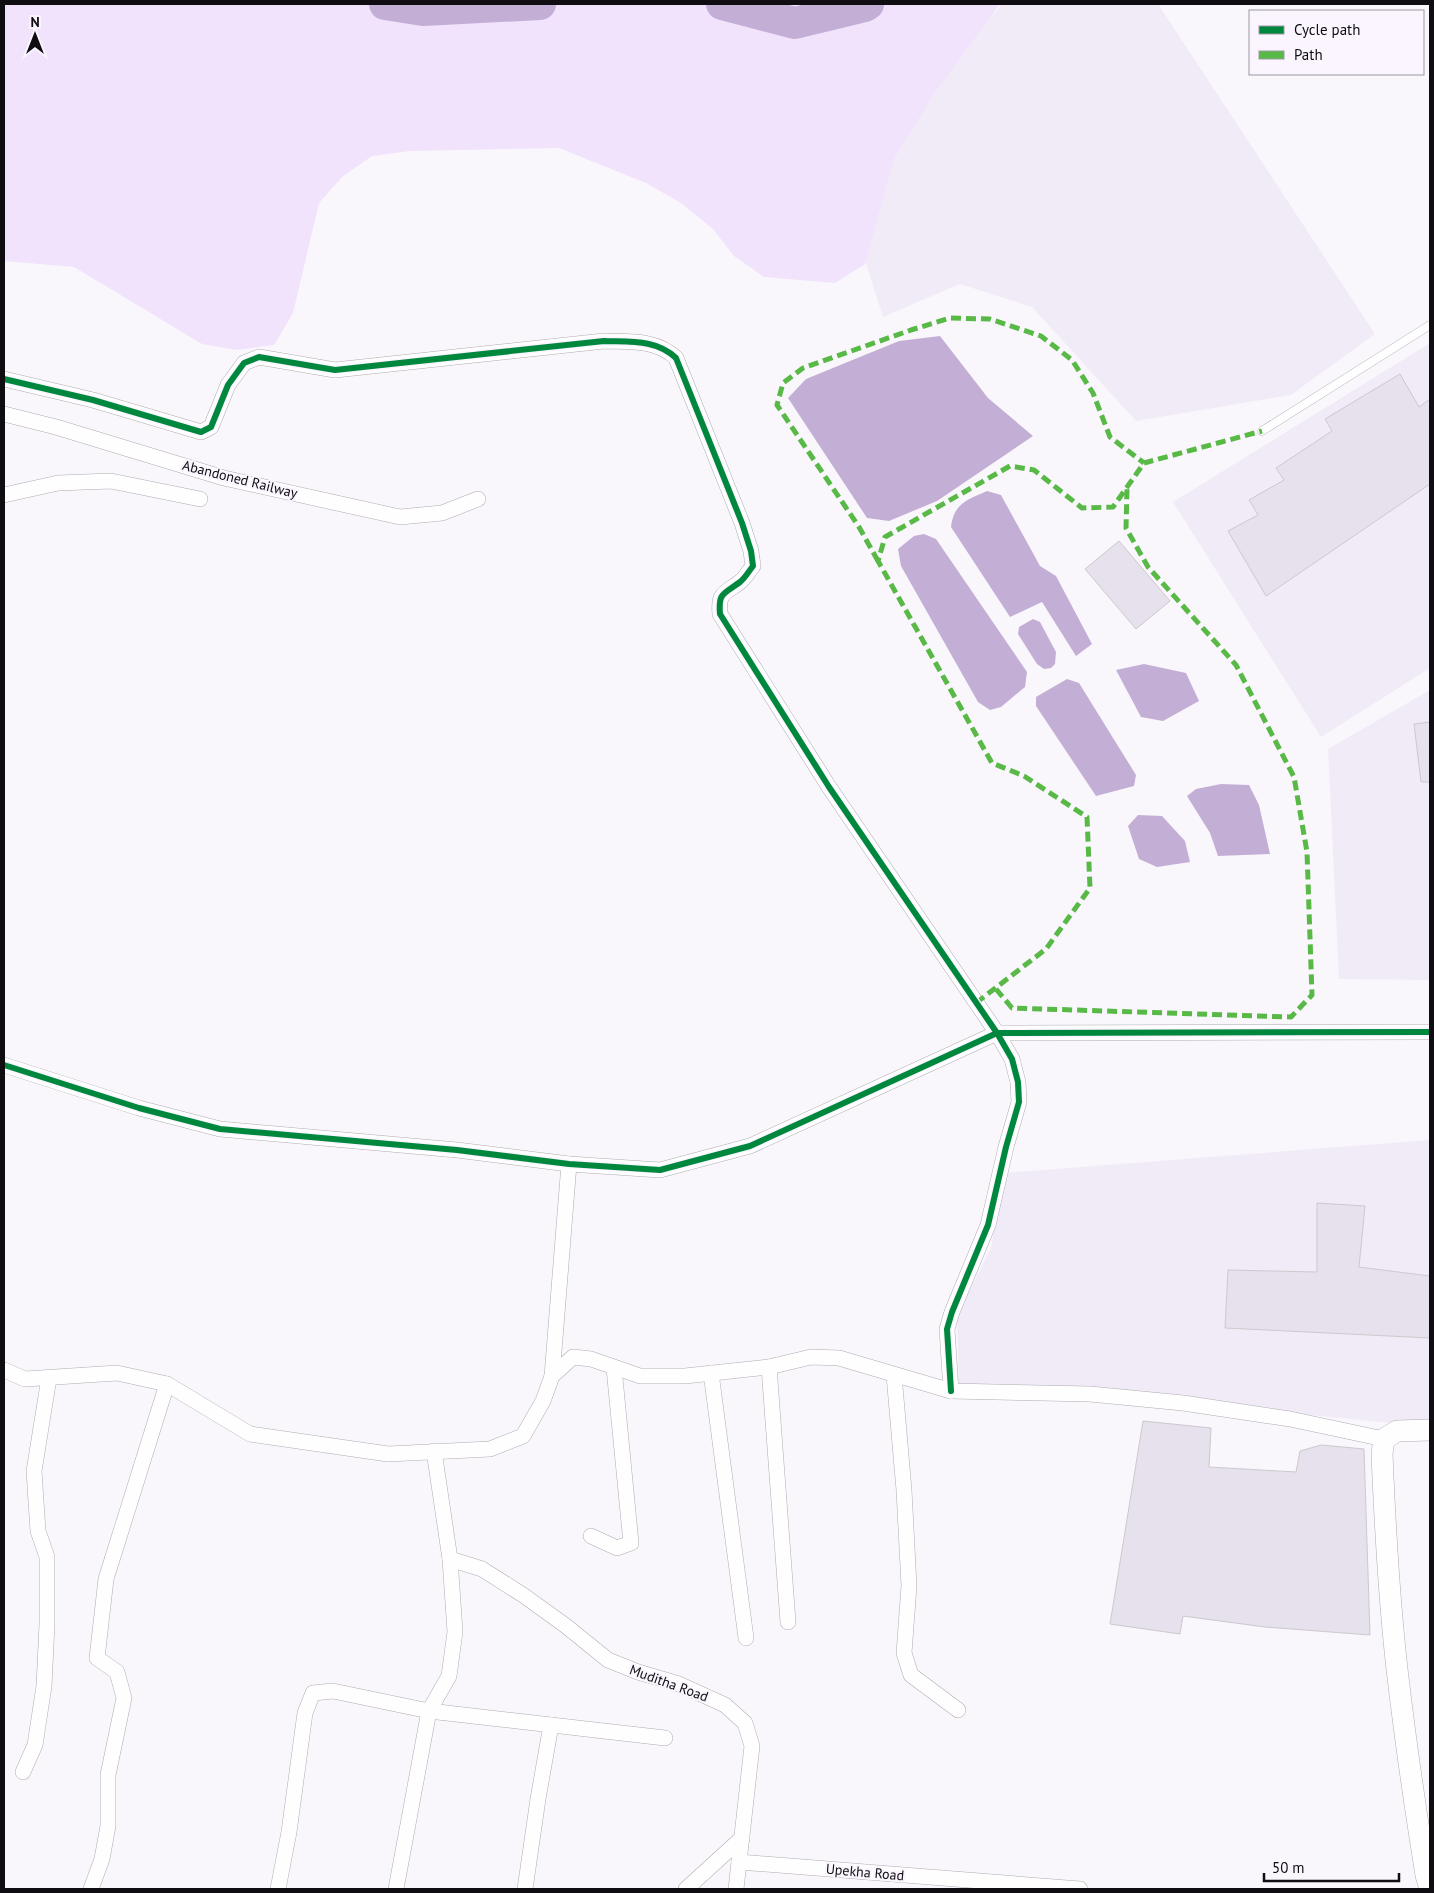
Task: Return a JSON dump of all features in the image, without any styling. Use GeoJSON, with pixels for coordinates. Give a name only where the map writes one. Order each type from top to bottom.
{"type":"FeatureCollection","features":[{"type":"Feature","properties":{"kind":"street"},"geometry":{"type":"LineString","coordinates":[[4,379],[93,400],[201,432],[211,427],[228,385],[244,363],[258,357],[335,370],[604,341],[647,343],[666,348],[676,358],[742,523],[751,551],[753,566],[742,581],[724,592],[719,601],[720,614],[829,787],[997,1033],[1012,1059],[1018,1082],[1019,1102],[988,1226],[952,1312],[947,1329],[951,1391]]}},
{"type":"Feature","properties":{"kind":"street","name":"Abandoned Railway"},"geometry":{"type":"LineString","coordinates":[[4,414],[56,427],[224,478],[400,517],[442,513],[478,499]]}},
{"type":"Feature","properties":{"kind":"street"},"geometry":{"type":"LineString","coordinates":[[4,495],[58,483],[111,480],[200,499]]}},
{"type":"Feature","properties":{"kind":"street"},"geometry":{"type":"LineString","coordinates":[[4,1065],[138,1108],[220,1129],[457,1150],[568,1164],[660,1170],[750,1146],[997,1033],[1430,1032]]}},
{"type":"Feature","properties":{"kind":"street"},"geometry":{"type":"LineString","coordinates":[[4,1373],[25,1379],[117,1373],[167,1384],[250,1434],[388,1454],[434,1450],[490,1449],[523,1436],[543,1401],[552,1376],[568,1164]]}},
{"type":"Feature","properties":{"kind":"street"},"geometry":{"type":"LineString","coordinates":[[552,1376],[573,1357],[591,1359],[640,1376],[685,1376],[769,1367],[811,1357],[839,1358],[951,1391],[1090,1394],[1183,1403],[1290,1419],[1384,1439],[1396,1431],[1430,1430]]}},
{"type":"Feature","properties":{"kind":"street"},"geometry":{"type":"LineString","coordinates":[[769,1367],[788,1622]]}},
{"type":"Feature","properties":{"kind":"street"},"geometry":{"type":"LineString","coordinates":[[591,1536],[617,1548],[631,1544],[614,1368]]}},
{"type":"Feature","properties":{"kind":"street"},"geometry":{"type":"LineString","coordinates":[[711,1373],[746,1638]]}},
{"type":"Feature","properties":{"kind":"street"},"geometry":{"type":"LineString","coordinates":[[894,1375],[904,1490],[909,1586],[904,1653],[911,1675],[958,1710]]}},
{"type":"Feature","properties":{"kind":"street"},"geometry":{"type":"LineString","coordinates":[[23,1772],[35,1745],[44,1686],[48,1624],[46,1557],[38,1531],[34,1471],[49,1378]]}},
{"type":"Feature","properties":{"kind":"street"},"geometry":{"type":"LineString","coordinates":[[91,1889],[102,1859],[108,1826],[108,1775],[124,1698],[117,1672],[97,1658],[106,1579],[167,1384]]}},
{"type":"Feature","properties":{"kind":"street"},"geometry":{"type":"LineString","coordinates":[[1384,1439],[1382,1454],[1386,1548],[1397,1668],[1411,1780],[1426,1875],[1430,1889]]}},
{"type":"Feature","properties":{"kind":"street"},"geometry":{"type":"LineString","coordinates":[[396,1889],[429,1711],[449,1676],[455,1632],[450,1559],[434,1450]]}},
{"type":"Feature","properties":{"kind":"street","name":"Muditha Road"},"geometry":{"type":"LineString","coordinates":[[450,1559],[482,1570],[523,1594],[608,1660],[638,1672],[679,1684],[725,1705],[745,1723],[752,1746],[736,1889]]}},
{"type":"Feature","properties":{"kind":"street"},"geometry":{"type":"LineString","coordinates":[[278,1889],[289,1832],[305,1713],[313,1692],[333,1691],[429,1711],[665,1738]]}},
{"type":"Feature","properties":{"kind":"street"},"geometry":{"type":"LineString","coordinates":[[525,1889],[551,1724]]}},
{"type":"Feature","properties":{"kind":"street"},"geometry":{"type":"LineString","coordinates":[[686,1889],[742,1838]]}},
{"type":"Feature","properties":{"kind":"street","name":"Upekha Road"},"geometry":{"type":"LineString","coordinates":[[739,1862],[920,1883],[1080,1889]]}},
{"type":"Feature","properties":{"kind":"lane"},"geometry":{"type":"LineString","coordinates":[[1262,431],[1430,324]]}},
{"type":"Feature","properties":{"kind":"shaded area"},"geometry":{"type":"Polygon","coordinates":[[[4,4],[1000,4],[933,95],[894,159],[865,264],[835,283],[764,277],[734,256],[713,229],[681,203],[646,183],[559,148],[410,151],[372,156],[342,177],[319,203],[293,313],[274,345],[237,350],[202,344],[74,267],[4,261],[4,4]]]}},
{"type":"Feature","properties":{"kind":"shaded area"},"geometry":{"type":"Polygon","coordinates":[[[1002,4],[1158,4],[1375,334],[1291,395],[1136,421],[1032,307],[960,284],[883,317],[843,191],[1002,4]]]}},
{"type":"Feature","properties":{"kind":"shaded area"},"geometry":{"type":"Polygon","coordinates":[[[940,336],[988,398],[1033,436],[937,501],[889,521],[867,518],[788,398],[806,379],[899,341],[940,336]]]}},
{"type":"Feature","properties":{"kind":"shaded area"},"geometry":{"type":"Polygon","coordinates":[[[1430,343],[1430,668],[1321,737],[1173,502],[1430,343]]]}},
{"type":"Feature","properties":{"kind":"shaded area"},"geometry":{"type":"Polygon","coordinates":[[[987,491],[1001,495],[1040,566],[1056,576],[1092,644],[1076,656],[1042,602],[1010,617],[951,527],[958,507],[987,491]]]}},
{"type":"Feature","properties":{"kind":"shaded area"},"geometry":{"type":"Polygon","coordinates":[[[924,534],[936,539],[1027,672],[1025,687],[1001,707],[990,710],[978,702],[901,566],[898,549],[914,536],[924,534]]]}},
{"type":"Feature","properties":{"kind":"shaded area"},"geometry":{"type":"Polygon","coordinates":[[[1033,619],[1040,622],[1056,652],[1055,664],[1051,668],[1044,669],[1037,664],[1018,634],[1019,627],[1033,619]]]}},
{"type":"Feature","properties":{"kind":"shaded area"},"geometry":{"type":"Polygon","coordinates":[[[1144,664],[1186,673],[1199,701],[1163,721],[1141,717],[1116,670],[1144,664]]]}},
{"type":"Feature","properties":{"kind":"shaded area"},"geometry":{"type":"Polygon","coordinates":[[[1067,679],[1079,683],[1136,775],[1134,786],[1096,796],[1036,706],[1036,697],[1067,679]]]}},
{"type":"Feature","properties":{"kind":"shaded area"},"geometry":{"type":"Polygon","coordinates":[[[1430,690],[1430,980],[1339,979],[1328,749],[1430,690]]]}},
{"type":"Feature","properties":{"kind":"shaded area"},"geometry":{"type":"Polygon","coordinates":[[[1221,784],[1249,785],[1259,805],[1270,854],[1218,856],[1210,833],[1187,796],[1196,789],[1221,784]]]}},
{"type":"Feature","properties":{"kind":"shaded area"},"geometry":{"type":"Polygon","coordinates":[[[1138,815],[1162,816],[1185,841],[1190,862],[1157,867],[1139,859],[1128,826],[1138,815]]]}},
{"type":"Feature","properties":{"kind":"shaded area"},"geometry":{"type":"Polygon","coordinates":[[[1430,1140],[1430,1427],[1190,1403],[959,1388],[957,1315],[991,1248],[1003,1173],[1430,1140]]]}},
{"type":"Feature","properties":{"kind":"building"},"geometry":{"type":"Polygon","coordinates":[[[1400,374],[1419,407],[1430,399],[1430,484],[1266,596],[1228,531],[1258,515],[1249,500],[1284,480],[1276,468],[1332,431],[1325,419],[1400,374]]]}},
{"type":"Feature","properties":{"kind":"building"},"geometry":{"type":"Polygon","coordinates":[[[1119,541],[1170,601],[1136,629],[1085,569],[1119,541]]]}},
{"type":"Feature","properties":{"kind":"building"},"geometry":{"type":"Polygon","coordinates":[[[1430,722],[1430,782],[1421,782],[1414,724],[1430,722]]]}},
{"type":"Feature","properties":{"kind":"building"},"geometry":{"type":"Polygon","coordinates":[[[1317,1203],[1365,1206],[1359,1267],[1430,1276],[1430,1338],[1225,1328],[1228,1270],[1317,1272],[1317,1203]]]}},
{"type":"Feature","properties":{"kind":"building"},"geometry":{"type":"Polygon","coordinates":[[[1143,1421],[1211,1428],[1209,1467],[1296,1472],[1300,1451],[1321,1445],[1364,1449],[1370,1635],[1265,1627],[1183,1616],[1180,1634],[1110,1624],[1143,1421]]]}},
{"type":"Feature","properties":{"kind":"waterway"},"geometry":{"type":"LineString","coordinates":[[385,4],[423,10],[540,4]]}},
{"type":"Feature","properties":{"kind":"waterway"},"geometry":{"type":"LineString","coordinates":[[722,4],[795,23],[868,4]]}},
{"type":"Feature","properties":{"kind":"marked path"},"geometry":{"type":"LineString","coordinates":[[878,561],[859,527],[777,405],[783,383],[803,368],[950,318],[990,319],[1041,336],[1072,360],[1093,393],[1110,437],[1144,463]]}},
{"type":"Feature","properties":{"kind":"marked path"},"geometry":{"type":"LineString","coordinates":[[976,1003],[1046,949],[1090,888],[1087,817],[1024,776],[992,763],[878,561],[885,537],[1010,466],[1034,470],[1082,508],[1113,507],[1144,463],[1262,431]]}},
{"type":"Feature","properties":{"kind":"marked path"},"geometry":{"type":"LineString","coordinates":[[996,989],[1012,1008],[1291,1017],[1312,995],[1307,852],[1294,777],[1236,665],[1148,567],[1126,528],[1127,489]]}},
{"type":"Feature","properties":{"kind":"cycle path"},"geometry":{"type":"LineString","coordinates":[[4,379],[93,400],[201,432],[211,427],[228,385],[244,363],[259,357],[335,370],[604,341],[633,342],[660,347],[676,358],[742,523],[751,551],[753,566],[742,580],[723,594],[720,601],[720,614],[829,787],[997,1033],[1012,1059],[1018,1082],[1019,1102],[1006,1147],[988,1225],[952,1312],[947,1329],[951,1391]]}},
{"type":"Feature","properties":{"kind":"cycle path"},"geometry":{"type":"LineString","coordinates":[[4,1065],[139,1108],[220,1129],[457,1150],[569,1164],[660,1170],[750,1146],[997,1033],[1430,1032]]}}]}
